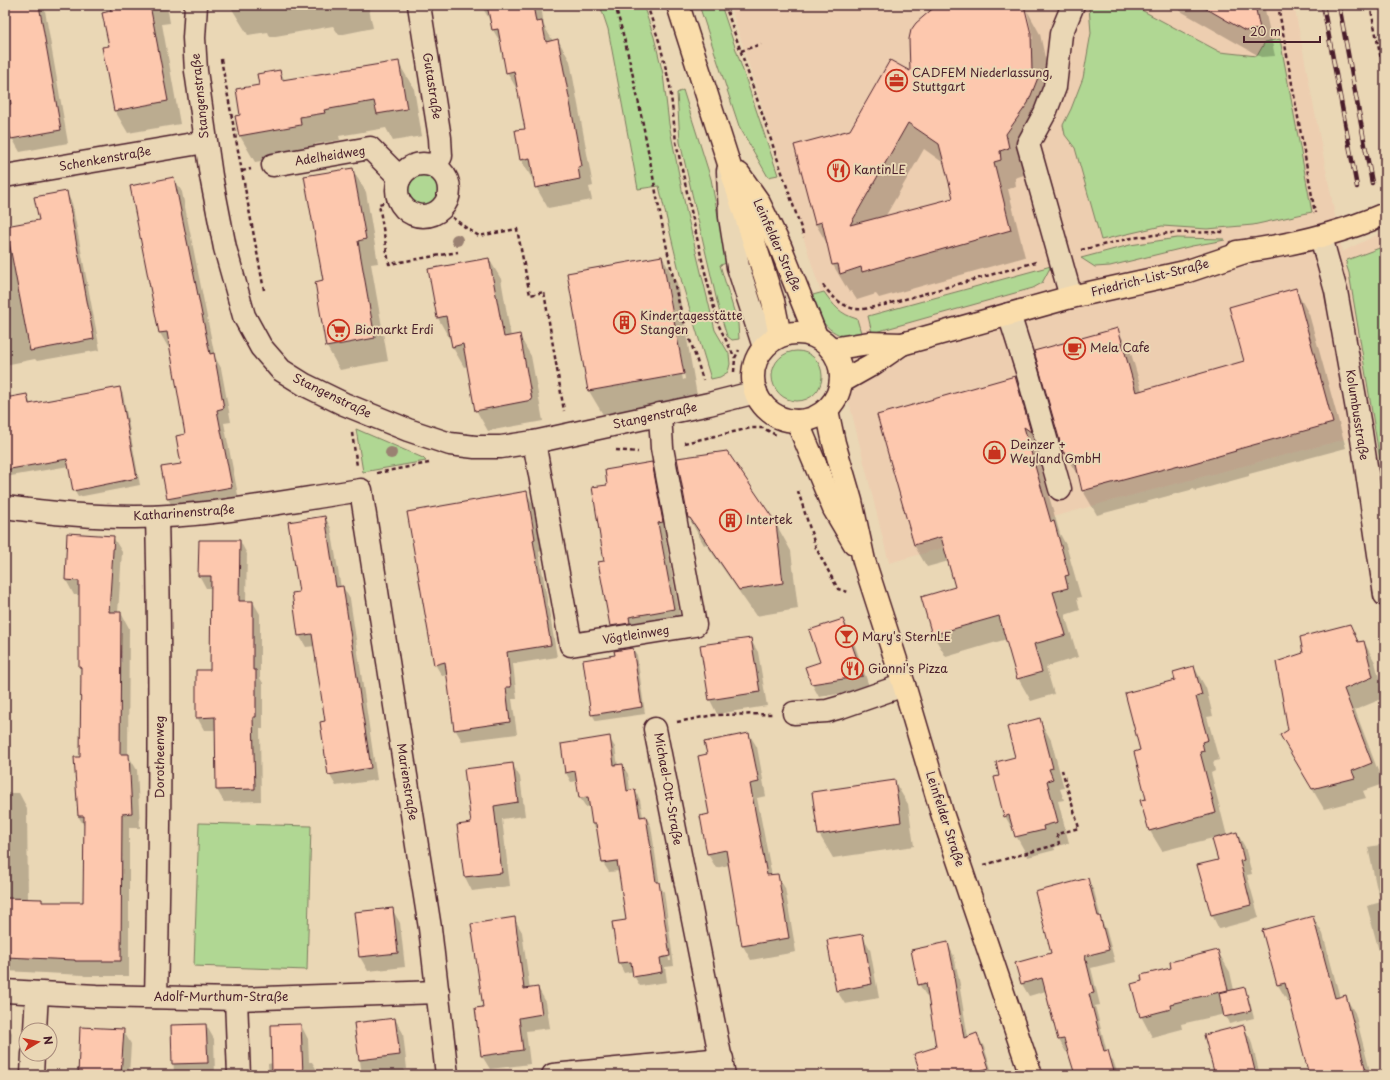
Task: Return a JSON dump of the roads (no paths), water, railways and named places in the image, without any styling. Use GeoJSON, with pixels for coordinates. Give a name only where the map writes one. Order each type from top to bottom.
{"type":"FeatureCollection","features":[{"type":"Feature","properties":{"kind":"main road","name":"Leinfelder Straße"},"geometry":{"type":"LineString","coordinates":[[678,5],[728,159],[758,201],[824,342],[840,364],[841,382],[837,397],[827,410],[834,443],[851,502],[864,560],[904,685],[942,813],[1031,1075]]}},
{"type":"Feature","properties":{"kind":"main road","name":"Friedrich-List-Straße"},"geometry":{"type":"LineString","coordinates":[[824,342],[902,344],[1071,297],[1133,273],[1195,257],[1286,245],[1321,237],[1385,214]]}},
{"type":"Feature","properties":{"kind":"main road"},"geometry":{"type":"LineString","coordinates":[[824,342],[798,332],[772,342],[756,361],[753,377],[756,392],[762,404],[772,413],[784,419],[797,421],[813,418],[827,410]]}},
{"type":"Feature","properties":{"kind":"main road","name":"Friedrich-List-Straße"},"geometry":{"type":"LineString","coordinates":[[841,382],[873,364],[902,344]]}},
{"type":"Feature","properties":{"kind":"main road","name":"Leinfelder Straße"},"geometry":{"type":"LineString","coordinates":[[797,421],[834,509],[864,560]]}},
{"type":"Feature","properties":{"kind":"street","name":"Stangenstraße"},"geometry":{"type":"LineString","coordinates":[[196,5],[194,38],[196,71],[205,142],[225,248],[244,316],[261,348],[281,370],[305,385],[344,404],[408,430],[450,444],[475,447],[501,447],[534,442],[756,392]]}},
{"type":"Feature","properties":{"kind":"street","name":"Gutastraße"},"geometry":{"type":"LineString","coordinates":[[419,5],[440,138],[441,156],[435,166]]}},
{"type":"Feature","properties":{"kind":"street"},"geometry":{"type":"LineString","coordinates":[[1071,297],[1028,144],[1045,113],[1055,86],[1061,34],[1073,5]]}},
{"type":"Feature","properties":{"kind":"street","name":"Schenkenstraße"},"geometry":{"type":"LineString","coordinates":[[5,176],[205,142]]}},
{"type":"Feature","properties":{"kind":"street","name":"Adelheidweg"},"geometry":{"type":"LineString","coordinates":[[273,165],[370,148],[399,188]]}},
{"type":"Feature","properties":{"kind":"street"},"geometry":{"type":"LineString","coordinates":[[728,159],[730,217],[738,266],[772,342]]}},
{"type":"Feature","properties":{"kind":"street"},"geometry":{"type":"LineString","coordinates":[[419,164],[435,166],[442,171],[447,178],[449,186],[447,199],[441,210],[425,216],[416,215],[409,212],[402,206],[399,188],[404,172],[419,164]]}},
{"type":"Feature","properties":{"kind":"street","name":"Kolumbusstraße"},"geometry":{"type":"LineString","coordinates":[[1321,237],[1336,291],[1361,432],[1385,596]]}},
{"type":"Feature","properties":{"kind":"street"},"geometry":{"type":"LineString","coordinates":[[1009,314],[1027,371],[1060,489]]}},
{"type":"Feature","properties":{"kind":"street","name":"Vögtleinweg"},"geometry":{"type":"LineString","coordinates":[[534,442],[571,646],[695,625],[662,448],[660,414]]}},
{"type":"Feature","properties":{"kind":"street","name":"Katharinenstraße"},"geometry":{"type":"LineString","coordinates":[[5,507],[53,513],[111,517],[157,517],[212,512],[360,483]]}},
{"type":"Feature","properties":{"kind":"street","name":"Marienstraße"},"geometry":{"type":"LineString","coordinates":[[360,483],[430,928],[447,1075]]}},
{"type":"Feature","properties":{"kind":"street","name":"Dorotheenweg"},"geometry":{"type":"LineString","coordinates":[[156,997],[160,756],[157,517]]}},
{"type":"Feature","properties":{"kind":"street"},"geometry":{"type":"LineString","coordinates":[[794,713],[813,712],[841,707],[904,685]]}},
{"type":"Feature","properties":{"kind":"street","name":"Michael-Ott-Straße"},"geometry":{"type":"LineString","coordinates":[[655,729],[723,1067]]}},
{"type":"Feature","properties":{"kind":"street","name":"Adolf-Murthum-Straße"},"geometry":{"type":"LineString","coordinates":[[5,991],[236,999],[438,992]]}},
{"type":"Feature","properties":{"kind":"street"},"geometry":{"type":"LineString","coordinates":[[35,1022],[37,993]]}},
{"type":"Feature","properties":{"kind":"street"},"geometry":{"type":"LineString","coordinates":[[236,999],[239,1075]]}},
{"type":"Feature","properties":{"kind":"street"},"geometry":{"type":"LineString","coordinates":[[32,1075],[33,1062]]}},
{"type":"Feature","properties":{"kind":"street"},"geometry":{"type":"LineString","coordinates":[[553,1075],[723,1067]]}},
{"type":"Feature","properties":{"kind":"railway"},"geometry":{"type":"LineString","coordinates":[[1323,5],[1357,187]]}},
{"type":"Feature","properties":{"kind":"railway"},"geometry":{"type":"LineString","coordinates":[[1339,5],[1372,183]]}},
{"type":"Feature","properties":{"kind":"place","name":"CADFEM Niederlassung, Stuttgart"},"geometry":{"type":"Point","coordinates":[897,80]}},
{"type":"Feature","properties":{"kind":"place","name":"KantinLE"},"geometry":{"type":"Point","coordinates":[838,170]}},
{"type":"Feature","properties":{"kind":"place","name":"Kindertagesstätte Stangen"},"geometry":{"type":"Point","coordinates":[625,323]}},
{"type":"Feature","properties":{"kind":"place","name":"Biomarkt Erdi"},"geometry":{"type":"Point","coordinates":[338,330]}},
{"type":"Feature","properties":{"kind":"place","name":"Mela Cafe"},"geometry":{"type":"Point","coordinates":[1074,348]}},
{"type":"Feature","properties":{"kind":"place","name":"Deinzer + Weyland GmbH"},"geometry":{"type":"Point","coordinates":[995,452]}},
{"type":"Feature","properties":{"kind":"place","name":"Intertek"},"geometry":{"type":"Point","coordinates":[731,520]}},
{"type":"Feature","properties":{"kind":"place","name":"Mary's SternLE"},"geometry":{"type":"Point","coordinates":[846,637]}},
{"type":"Feature","properties":{"kind":"place","name":"Gionni's Pizza"},"geometry":{"type":"Point","coordinates":[853,669]}}]}
